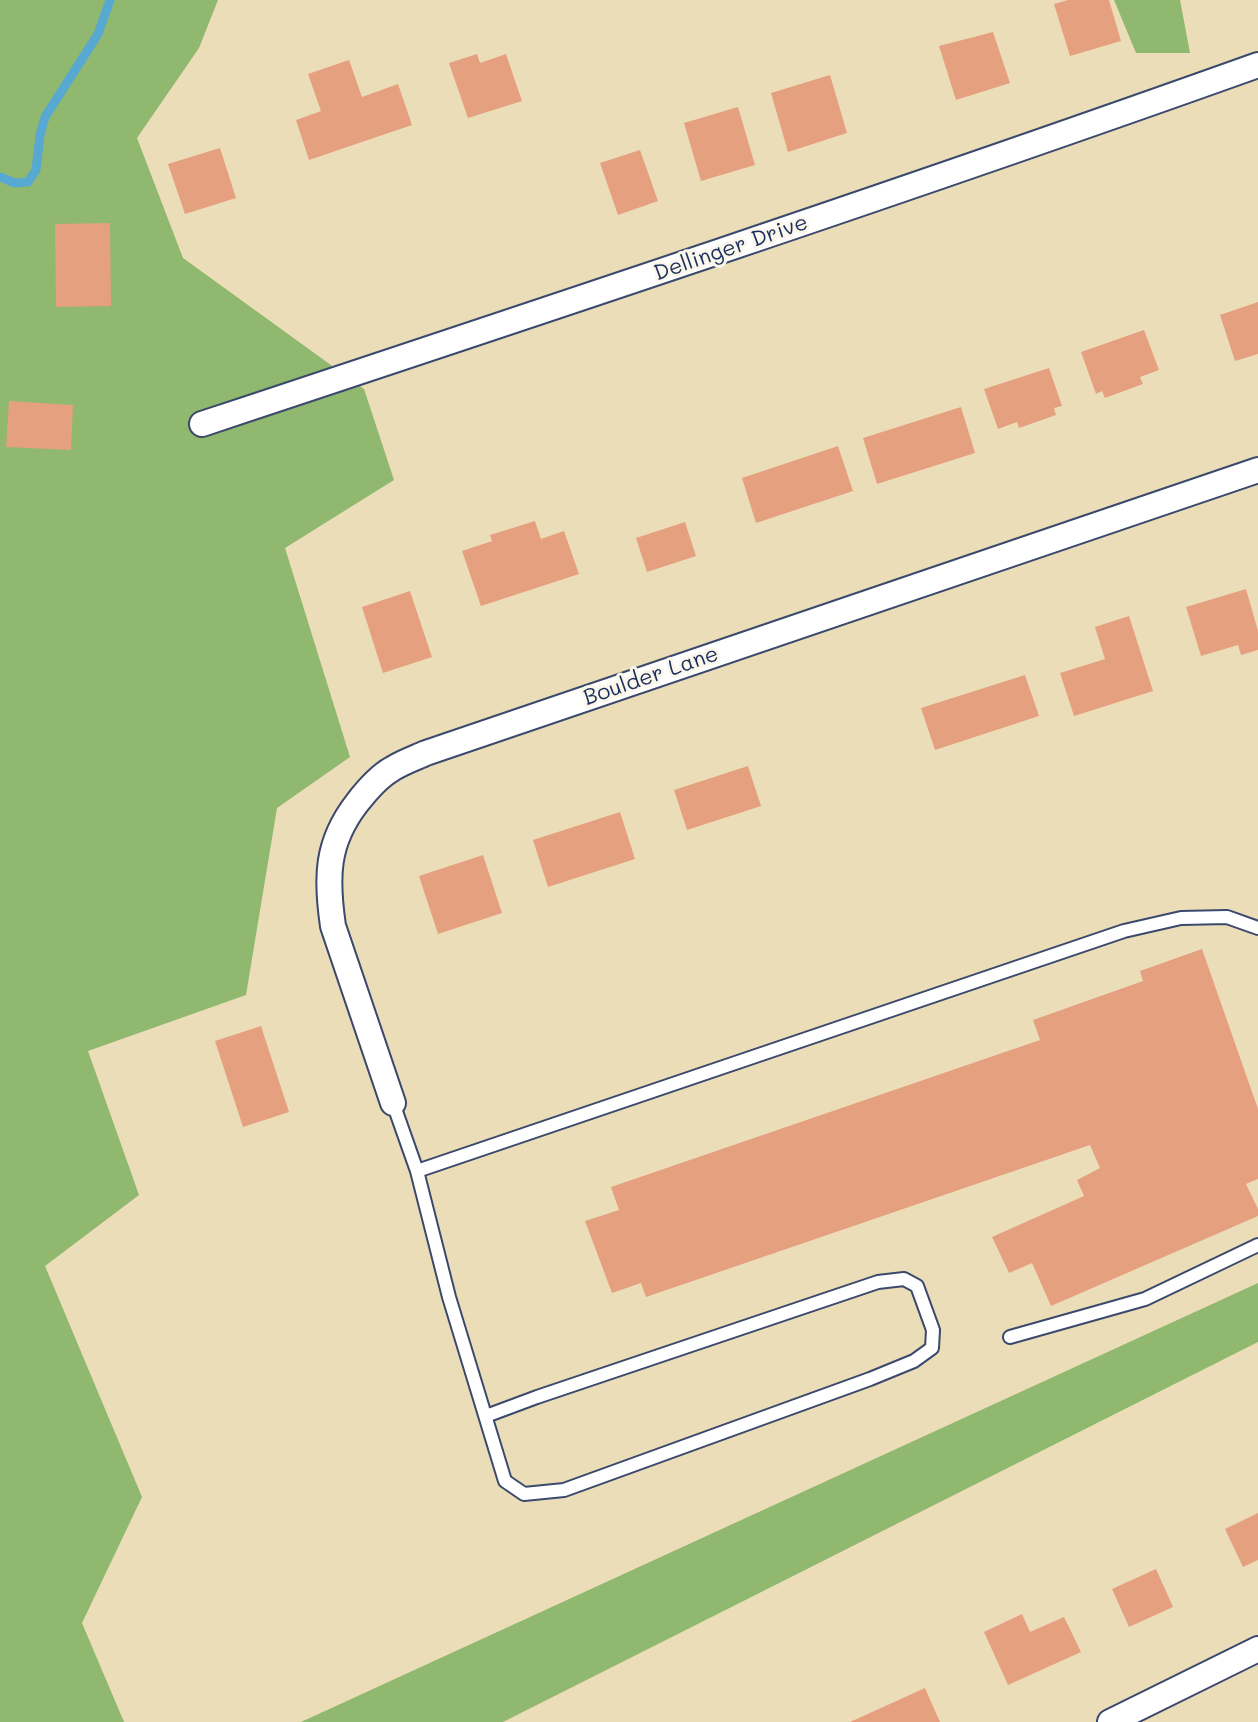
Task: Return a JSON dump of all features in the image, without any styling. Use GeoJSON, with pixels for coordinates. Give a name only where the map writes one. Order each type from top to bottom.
{"type":"FeatureCollection","features":[{"type":"Feature","properties":{"kind":"street","name":"Dellinger Drive"},"geometry":{"type":"LineString","coordinates":[[202,424],[658,273],[1258,65]]}},
{"type":"Feature","properties":{"kind":"street","name":"Boulder Lane"},"geometry":{"type":"LineString","coordinates":[[393,1103],[333,926],[329,895],[329,867],[335,839],[347,816],[368,788],[391,769],[426,753],[1258,470]]}},
{"type":"Feature","properties":{"kind":"street"},"geometry":{"type":"LineString","coordinates":[[1110,1722],[1258,1649]]}},
{"type":"Feature","properties":{"kind":"lane"},"geometry":{"type":"LineString","coordinates":[[417,1171],[1124,931],[1181,918],[1227,917],[1258,928]]}},
{"type":"Feature","properties":{"kind":"lane"},"geometry":{"type":"LineString","coordinates":[[393,1103],[417,1171],[449,1297],[505,1481],[524,1494],[564,1490],[914,1361],[932,1348],[933,1330],[917,1286],[904,1279],[878,1282],[486,1416]]}},
{"type":"Feature","properties":{"kind":"lane"},"geometry":{"type":"LineString","coordinates":[[1010,1337],[1145,1299],[1258,1245]]}},
{"type":"Feature","properties":{"kind":"green space"},"geometry":{"type":"Polygon","coordinates":[[[0,0],[218,0],[199,48],[137,138],[183,258],[364,389],[394,480],[285,548],[350,757],[277,808],[246,995],[88,1051],[139,1195],[45,1266],[142,1497],[82,1623],[124,1722],[0,1722],[0,0]]]}},
{"type":"Feature","properties":{"kind":"green space"},"geometry":{"type":"Polygon","coordinates":[[[1114,0],[1180,0],[1190,53],[1136,53],[1114,0]]]}},
{"type":"Feature","properties":{"kind":"green space"},"geometry":{"type":"Polygon","coordinates":[[[1258,1283],[1258,1342],[503,1722],[301,1722],[1258,1283]]]}},
{"type":"Feature","properties":{"kind":"building"},"geometry":{"type":"Polygon","coordinates":[[[1068,0],[1109,0],[1121,41],[1070,56],[1054,4],[1068,0]]]}},
{"type":"Feature","properties":{"kind":"building"},"geometry":{"type":"Polygon","coordinates":[[[993,32],[1010,83],[956,100],[939,46],[993,32]]]}},
{"type":"Feature","properties":{"kind":"building"},"geometry":{"type":"Polygon","coordinates":[[[477,54],[480,63],[506,54],[522,101],[468,118],[449,63],[477,54]]]}},
{"type":"Feature","properties":{"kind":"building"},"geometry":{"type":"Polygon","coordinates":[[[349,60],[362,97],[398,84],[412,125],[309,160],[296,120],[321,111],[308,74],[349,60]]]}},
{"type":"Feature","properties":{"kind":"building"},"geometry":{"type":"Polygon","coordinates":[[[830,75],[847,133],[788,152],[771,93],[830,75]]]}},
{"type":"Feature","properties":{"kind":"building"},"geometry":{"type":"Polygon","coordinates":[[[738,107],[755,165],[701,181],[684,123],[738,107]]]}},
{"type":"Feature","properties":{"kind":"building"},"geometry":{"type":"Polygon","coordinates":[[[220,148],[236,198],[185,214],[168,164],[220,148]]]}},
{"type":"Feature","properties":{"kind":"building"},"geometry":{"type":"Polygon","coordinates":[[[640,150],[658,201],[618,215],[600,163],[640,150]]]}},
{"type":"Feature","properties":{"kind":"building"},"geometry":{"type":"Polygon","coordinates":[[[110,223],[111,306],[56,307],[55,224],[110,223]]]}},
{"type":"Feature","properties":{"kind":"building"},"geometry":{"type":"Polygon","coordinates":[[[1258,302],[1258,354],[1235,361],[1220,315],[1258,302]]]}},
{"type":"Feature","properties":{"kind":"building"},"geometry":{"type":"Polygon","coordinates":[[[1144,330],[1159,370],[1140,377],[1143,384],[1105,398],[1102,391],[1096,394],[1081,352],[1144,330]]]}},
{"type":"Feature","properties":{"kind":"building"},"geometry":{"type":"Polygon","coordinates":[[[1049,368],[1062,406],[1054,408],[1056,415],[1019,428],[1017,422],[998,429],[984,389],[1049,368]]]}},
{"type":"Feature","properties":{"kind":"building"},"geometry":{"type":"Polygon","coordinates":[[[9,401],[73,405],[71,450],[6,447],[9,401]]]}},
{"type":"Feature","properties":{"kind":"building"},"geometry":{"type":"Polygon","coordinates":[[[961,407],[975,453],[877,484],[863,438],[961,407]]]}},
{"type":"Feature","properties":{"kind":"building"},"geometry":{"type":"Polygon","coordinates":[[[838,446],[853,491],[756,523],[742,478],[838,446]]]}},
{"type":"Feature","properties":{"kind":"building"},"geometry":{"type":"Polygon","coordinates":[[[535,521],[541,539],[564,531],[579,574],[481,606],[462,551],[492,541],[490,535],[535,521]]]}},
{"type":"Feature","properties":{"kind":"building"},"geometry":{"type":"Polygon","coordinates":[[[685,522],[696,556],[647,572],[636,538],[685,522]]]}},
{"type":"Feature","properties":{"kind":"building"},"geometry":{"type":"Polygon","coordinates":[[[1246,589],[1258,631],[1258,650],[1241,655],[1238,645],[1201,656],[1186,607],[1246,589]]]}},
{"type":"Feature","properties":{"kind":"building"},"geometry":{"type":"Polygon","coordinates":[[[410,591],[432,657],[383,673],[362,607],[410,591]]]}},
{"type":"Feature","properties":{"kind":"building"},"geometry":{"type":"Polygon","coordinates":[[[1129,616],[1153,691],[1074,716],[1060,673],[1105,659],[1095,627],[1129,616]]]}},
{"type":"Feature","properties":{"kind":"building"},"geometry":{"type":"Polygon","coordinates":[[[1025,675],[1039,716],[935,750],[921,708],[1025,675]]]}},
{"type":"Feature","properties":{"kind":"building"},"geometry":{"type":"Polygon","coordinates":[[[748,766],[761,806],[687,830],[674,790],[748,766]]]}},
{"type":"Feature","properties":{"kind":"building"},"geometry":{"type":"Polygon","coordinates":[[[620,812],[635,859],[548,887],[533,840],[620,812]]]}},
{"type":"Feature","properties":{"kind":"building"},"geometry":{"type":"Polygon","coordinates":[[[483,855],[502,913],[438,934],[419,876],[483,855]]]}},
{"type":"Feature","properties":{"kind":"building"},"geometry":{"type":"Polygon","coordinates":[[[1202,949],[1258,1109],[1258,1179],[1246,1184],[1258,1209],[1258,1216],[1051,1306],[1032,1263],[1009,1273],[992,1237],[1084,1196],[1077,1180],[1100,1168],[1090,1145],[646,1297],[641,1283],[612,1293],[585,1221],[619,1210],[611,1187],[1040,1040],[1033,1020],[1143,981],[1140,971],[1202,949]]]}},
{"type":"Feature","properties":{"kind":"building"},"geometry":{"type":"Polygon","coordinates":[[[261,1026],[289,1112],[243,1127],[215,1041],[261,1026]]]}},
{"type":"Feature","properties":{"kind":"building"},"geometry":{"type":"Polygon","coordinates":[[[1258,1513],[1258,1560],[1243,1567],[1225,1529],[1258,1513]]]}},
{"type":"Feature","properties":{"kind":"building"},"geometry":{"type":"Polygon","coordinates":[[[1156,1569],[1173,1607],[1129,1627],[1112,1589],[1156,1569]]]}},
{"type":"Feature","properties":{"kind":"building"},"geometry":{"type":"Polygon","coordinates":[[[1022,1614],[1030,1632],[1064,1617],[1081,1652],[1008,1685],[984,1632],[1022,1614]]]}},
{"type":"Feature","properties":{"kind":"building"},"geometry":{"type":"Polygon","coordinates":[[[925,1688],[940,1722],[850,1722],[925,1688]]]}},
{"type":"Feature","properties":{"kind":"waterway"},"geometry":{"type":"LineString","coordinates":[[0,177],[15,183],[28,182],[36,170],[45,117],[98,34],[110,0]]}}]}
